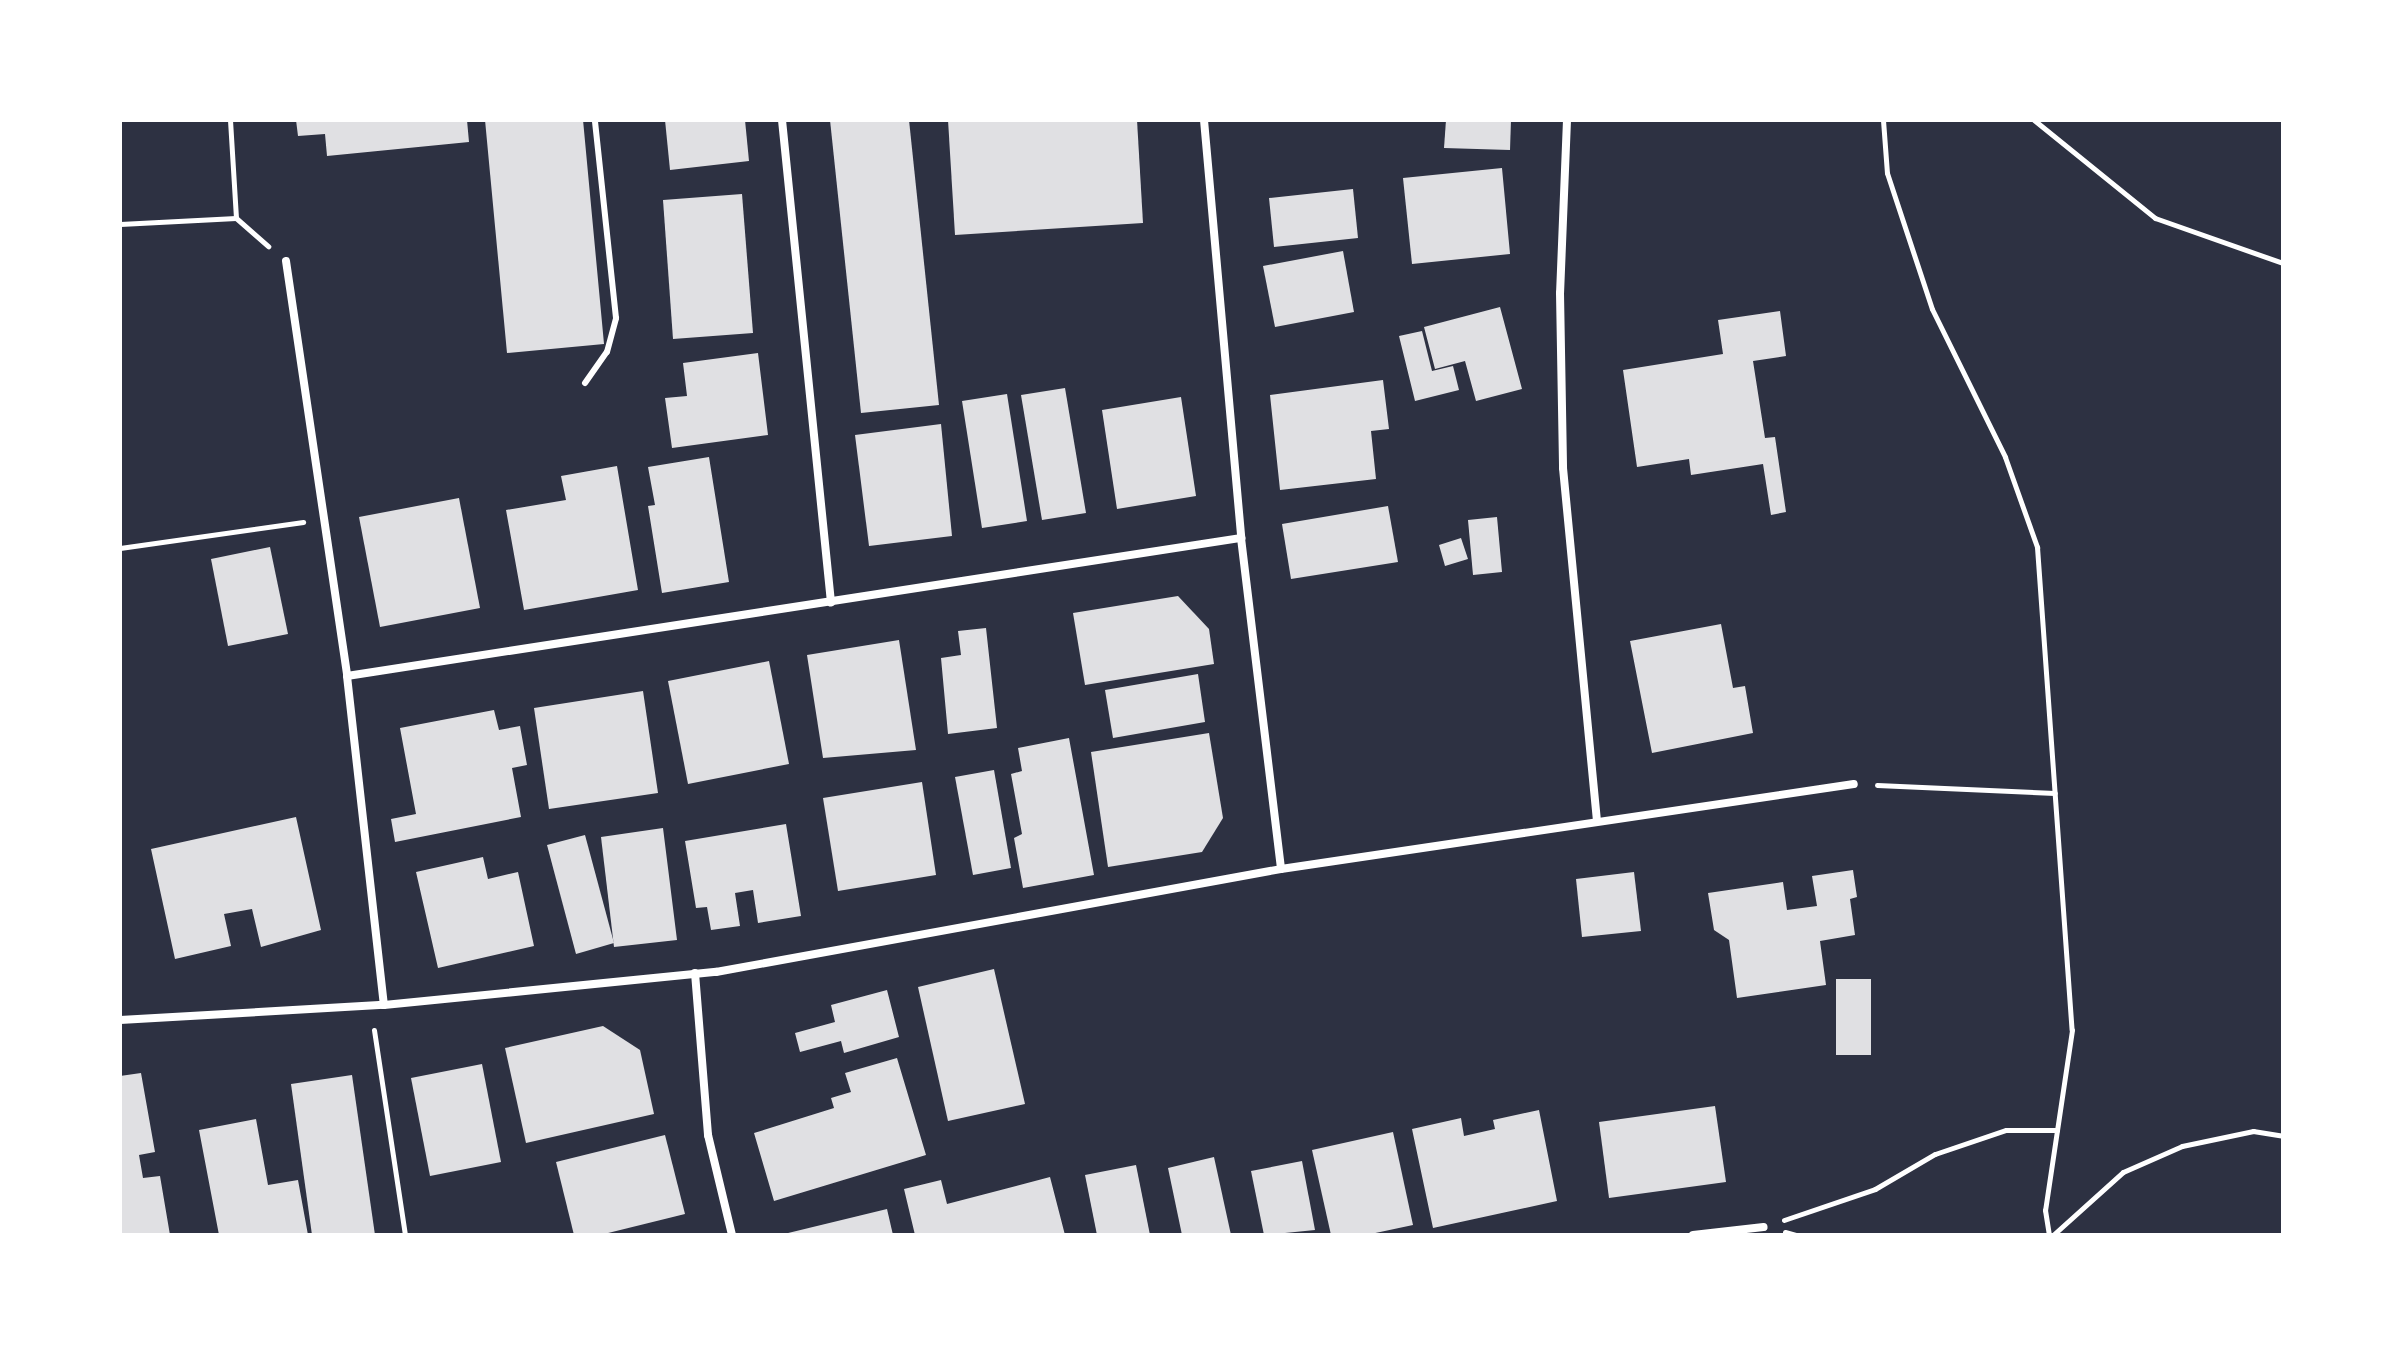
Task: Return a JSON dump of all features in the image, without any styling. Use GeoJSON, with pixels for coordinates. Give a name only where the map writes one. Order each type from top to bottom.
{"type":"FeatureCollection","features":[{"type":"Feature","properties":{"kind":"street"},"geometry":{"type":"LineString","coordinates":[[782,120],[831,603]]}},
{"type":"Feature","properties":{"kind":"street"},"geometry":{"type":"LineString","coordinates":[[1204,120],[1241,538],[1281,869]]}},
{"type":"Feature","properties":{"kind":"street"},"geometry":{"type":"LineString","coordinates":[[1567,120],[1560,293],[1563,468],[1597,820]]}},
{"type":"Feature","properties":{"kind":"street"},"geometry":{"type":"LineString","coordinates":[[286,261],[347,676],[384,1005]]}},
{"type":"Feature","properties":{"kind":"street"},"geometry":{"type":"LineString","coordinates":[[347,676],[1241,538]]}},
{"type":"Feature","properties":{"kind":"street"},"geometry":{"type":"LineString","coordinates":[[120,1020],[384,1005],[695,973],[1281,869],[1854,784]]}},
{"type":"Feature","properties":{"kind":"street"},"geometry":{"type":"LineString","coordinates":[[695,973],[708,1135],[732,1235]]}},
{"type":"Feature","properties":{"kind":"street"},"geometry":{"type":"LineString","coordinates":[[1693,1235],[1764,1227]]}},
{"type":"Feature","properties":{"kind":"lane"},"geometry":{"type":"LineString","coordinates":[[585,383],[607,352],[616,318],[595,120]]}},
{"type":"Feature","properties":{"kind":"path"},"geometry":{"type":"LineString","coordinates":[[230,120],[236,218]]}},
{"type":"Feature","properties":{"kind":"path"},"geometry":{"type":"LineString","coordinates":[[1883,120],[1887,173],[1932,309],[2005,457],[2037,547],[2072,1030],[2045,1210],[2051,1235],[2123,1172],[2170,1151],[2253,1131],[2283,1136]]}},
{"type":"Feature","properties":{"kind":"path"},"geometry":{"type":"LineString","coordinates":[[2034,120],[2155,218],[2283,263]]}},
{"type":"Feature","properties":{"kind":"path"},"geometry":{"type":"LineString","coordinates":[[120,224],[236,218],[286,261]]}},
{"type":"Feature","properties":{"kind":"path"},"geometry":{"type":"LineString","coordinates":[[120,548],[324,519]]}},
{"type":"Feature","properties":{"kind":"path"},"geometry":{"type":"LineString","coordinates":[[1854,784],[2055,793]]}},
{"type":"Feature","properties":{"kind":"path"},"geometry":{"type":"LineString","coordinates":[[370,1006],[405,1235]]}},
{"type":"Feature","properties":{"kind":"path"},"geometry":{"type":"LineString","coordinates":[[1764,1227],[1875,1189],[1949,1149],[2006,1130],[2057,1130]]}},
{"type":"Feature","properties":{"kind":"building"},"geometry":{"type":"Polygon","coordinates":[[[296,120],[467,120],[469,142],[327,156],[325,134],[298,136],[296,120]]]}},
{"type":"Feature","properties":{"kind":"building"},"geometry":{"type":"Polygon","coordinates":[[[485,120],[583,120],[604,344],[507,353],[485,120]]]}},
{"type":"Feature","properties":{"kind":"building"},"geometry":{"type":"Polygon","coordinates":[[[665,120],[745,120],[749,161],[670,170],[665,120]]]}},
{"type":"Feature","properties":{"kind":"building"},"geometry":{"type":"Polygon","coordinates":[[[830,120],[909,120],[939,405],[861,413],[830,120]]]}},
{"type":"Feature","properties":{"kind":"building"},"geometry":{"type":"Polygon","coordinates":[[[948,120],[1137,120],[1143,223],[955,235],[948,120]]]}},
{"type":"Feature","properties":{"kind":"building"},"geometry":{"type":"Polygon","coordinates":[[[1446,120],[1511,120],[1510,150],[1444,148],[1446,120]]]}},
{"type":"Feature","properties":{"kind":"building"},"geometry":{"type":"Polygon","coordinates":[[[1502,168],[1510,254],[1412,264],[1403,178],[1502,168]]]}},
{"type":"Feature","properties":{"kind":"building"},"geometry":{"type":"Polygon","coordinates":[[[1353,189],[1358,238],[1274,247],[1269,198],[1353,189]]]}},
{"type":"Feature","properties":{"kind":"building"},"geometry":{"type":"Polygon","coordinates":[[[742,194],[753,333],[673,339],[663,200],[742,194]]]}},
{"type":"Feature","properties":{"kind":"building"},"geometry":{"type":"Polygon","coordinates":[[[1343,251],[1354,312],[1275,327],[1263,266],[1343,251]]]}},
{"type":"Feature","properties":{"kind":"building"},"geometry":{"type":"Polygon","coordinates":[[[1500,307],[1522,389],[1476,401],[1465,361],[1435,369],[1424,327],[1500,307]]]}},
{"type":"Feature","properties":{"kind":"building"},"geometry":{"type":"Polygon","coordinates":[[[1780,311],[1786,356],[1753,361],[1765,438],[1775,437],[1786,512],[1771,515],[1763,464],[1691,475],[1689,459],[1637,467],[1623,370],[1723,354],[1718,320],[1780,311]]]}},
{"type":"Feature","properties":{"kind":"building"},"geometry":{"type":"Polygon","coordinates":[[[1422,331],[1432,371],[1453,366],[1459,390],[1415,401],[1399,336],[1422,331]]]}},
{"type":"Feature","properties":{"kind":"building"},"geometry":{"type":"Polygon","coordinates":[[[758,353],[768,435],[672,448],[665,398],[687,396],[683,363],[758,353]]]}},
{"type":"Feature","properties":{"kind":"building"},"geometry":{"type":"Polygon","coordinates":[[[1383,380],[1389,429],[1371,431],[1376,479],[1280,490],[1270,395],[1383,380]]]}},
{"type":"Feature","properties":{"kind":"building"},"geometry":{"type":"Polygon","coordinates":[[[1065,388],[1086,513],[1042,520],[1021,395],[1065,388]]]}},
{"type":"Feature","properties":{"kind":"building"},"geometry":{"type":"Polygon","coordinates":[[[1007,394],[1027,521],[982,528],[962,401],[1007,394]]]}},
{"type":"Feature","properties":{"kind":"building"},"geometry":{"type":"Polygon","coordinates":[[[1181,397],[1196,496],[1117,509],[1102,410],[1181,397]]]}},
{"type":"Feature","properties":{"kind":"building"},"geometry":{"type":"Polygon","coordinates":[[[941,424],[952,536],[869,546],[855,435],[941,424]]]}},
{"type":"Feature","properties":{"kind":"building"},"geometry":{"type":"Polygon","coordinates":[[[709,457],[729,582],[662,593],[648,506],[655,505],[648,467],[709,457]]]}},
{"type":"Feature","properties":{"kind":"building"},"geometry":{"type":"Polygon","coordinates":[[[617,466],[638,590],[524,610],[506,510],[566,500],[561,476],[617,466]]]}},
{"type":"Feature","properties":{"kind":"building"},"geometry":{"type":"Polygon","coordinates":[[[459,498],[480,608],[380,627],[359,517],[459,498]]]}},
{"type":"Feature","properties":{"kind":"building"},"geometry":{"type":"Polygon","coordinates":[[[1388,506],[1398,562],[1291,579],[1282,524],[1388,506]]]}},
{"type":"Feature","properties":{"kind":"building"},"geometry":{"type":"Polygon","coordinates":[[[1497,517],[1502,572],[1473,575],[1468,520],[1497,517]]]}},
{"type":"Feature","properties":{"kind":"building"},"geometry":{"type":"Polygon","coordinates":[[[1461,538],[1468,559],[1445,566],[1439,545],[1461,538]]]}},
{"type":"Feature","properties":{"kind":"building"},"geometry":{"type":"Polygon","coordinates":[[[270,547],[288,634],[228,646],[211,559],[270,547]]]}},
{"type":"Feature","properties":{"kind":"building"},"geometry":{"type":"Polygon","coordinates":[[[1178,596],[1209,629],[1214,664],[1085,685],[1073,613],[1178,596]]]}},
{"type":"Feature","properties":{"kind":"building"},"geometry":{"type":"Polygon","coordinates":[[[1721,624],[1733,688],[1745,686],[1753,733],[1652,753],[1630,641],[1721,624]]]}},
{"type":"Feature","properties":{"kind":"building"},"geometry":{"type":"Polygon","coordinates":[[[986,628],[997,728],[948,734],[941,658],[961,655],[958,631],[986,628]]]}},
{"type":"Feature","properties":{"kind":"building"},"geometry":{"type":"Polygon","coordinates":[[[899,640],[916,750],[823,758],[807,655],[899,640]]]}},
{"type":"Feature","properties":{"kind":"building"},"geometry":{"type":"Polygon","coordinates":[[[769,661],[789,764],[688,784],[668,681],[769,661]]]}},
{"type":"Feature","properties":{"kind":"building"},"geometry":{"type":"Polygon","coordinates":[[[1198,674],[1205,722],[1113,738],[1105,690],[1198,674]]]}},
{"type":"Feature","properties":{"kind":"building"},"geometry":{"type":"Polygon","coordinates":[[[643,691],[658,793],[549,809],[534,708],[643,691]]]}},
{"type":"Feature","properties":{"kind":"building"},"geometry":{"type":"Polygon","coordinates":[[[494,710],[499,730],[520,726],[527,765],[512,768],[521,817],[395,842],[391,819],[416,814],[400,728],[494,710]]]}},
{"type":"Feature","properties":{"kind":"building"},"geometry":{"type":"Polygon","coordinates":[[[1209,733],[1223,818],[1202,852],[1108,867],[1091,752],[1209,733]]]}},
{"type":"Feature","properties":{"kind":"building"},"geometry":{"type":"Polygon","coordinates":[[[1069,738],[1094,875],[1023,888],[1014,838],[1022,834],[1011,774],[1022,771],[1018,748],[1069,738]]]}},
{"type":"Feature","properties":{"kind":"building"},"geometry":{"type":"Polygon","coordinates":[[[994,770],[1011,868],[973,875],[955,777],[994,770]]]}},
{"type":"Feature","properties":{"kind":"building"},"geometry":{"type":"Polygon","coordinates":[[[922,782],[936,875],[838,891],[823,798],[922,782]]]}},
{"type":"Feature","properties":{"kind":"building"},"geometry":{"type":"Polygon","coordinates":[[[296,817],[321,930],[261,947],[252,909],[224,914],[231,946],[175,959],[151,849],[296,817]]]}},
{"type":"Feature","properties":{"kind":"building"},"geometry":{"type":"Polygon","coordinates":[[[786,824],[801,916],[758,923],[753,890],[735,893],[740,926],[711,930],[707,907],[696,908],[685,841],[786,824]]]}},
{"type":"Feature","properties":{"kind":"building"},"geometry":{"type":"Polygon","coordinates":[[[663,828],[677,940],[614,947],[601,837],[663,828]]]}},
{"type":"Feature","properties":{"kind":"building"},"geometry":{"type":"Polygon","coordinates":[[[585,835],[614,943],[576,954],[547,845],[585,835]]]}},
{"type":"Feature","properties":{"kind":"building"},"geometry":{"type":"Polygon","coordinates":[[[483,857],[488,879],[518,872],[534,946],[438,968],[416,872],[483,857]]]}},
{"type":"Feature","properties":{"kind":"building"},"geometry":{"type":"Polygon","coordinates":[[[1853,870],[1857,897],[1850,899],[1855,935],[1820,941],[1826,985],[1737,998],[1729,940],[1714,930],[1708,893],[1783,882],[1787,910],[1817,906],[1812,876],[1853,870]]]}},
{"type":"Feature","properties":{"kind":"building"},"geometry":{"type":"Polygon","coordinates":[[[1634,872],[1641,931],[1582,937],[1576,879],[1634,872]]]}},
{"type":"Feature","properties":{"kind":"building"},"geometry":{"type":"Polygon","coordinates":[[[994,969],[1025,1104],[948,1121],[918,987],[994,969]]]}},
{"type":"Feature","properties":{"kind":"building"},"geometry":{"type":"Polygon","coordinates":[[[1836,979],[1871,979],[1871,1055],[1836,1055],[1836,979]]]}},
{"type":"Feature","properties":{"kind":"building"},"geometry":{"type":"Polygon","coordinates":[[[887,990],[899,1037],[844,1053],[841,1041],[800,1052],[795,1033],[835,1022],[831,1005],[887,990]]]}},
{"type":"Feature","properties":{"kind":"building"},"geometry":{"type":"Polygon","coordinates":[[[603,1026],[640,1050],[654,1114],[526,1143],[505,1048],[603,1026]]]}},
{"type":"Feature","properties":{"kind":"building"},"geometry":{"type":"Polygon","coordinates":[[[897,1058],[926,1155],[774,1201],[754,1133],[834,1108],[831,1098],[851,1092],[845,1073],[897,1058]]]}},
{"type":"Feature","properties":{"kind":"building"},"geometry":{"type":"Polygon","coordinates":[[[482,1064],[501,1162],[430,1176],[411,1078],[482,1064]]]}},
{"type":"Feature","properties":{"kind":"building"},"geometry":{"type":"Polygon","coordinates":[[[141,1073],[155,1152],[139,1155],[143,1178],[160,1176],[170,1235],[120,1235],[120,1076],[141,1073]]]}},
{"type":"Feature","properties":{"kind":"building"},"geometry":{"type":"Polygon","coordinates":[[[352,1075],[375,1235],[312,1235],[291,1084],[352,1075]]]}},
{"type":"Feature","properties":{"kind":"building"},"geometry":{"type":"Polygon","coordinates":[[[1715,1106],[1726,1182],[1609,1198],[1599,1122],[1715,1106]]]}},
{"type":"Feature","properties":{"kind":"building"},"geometry":{"type":"Polygon","coordinates":[[[1539,1110],[1557,1201],[1433,1228],[1412,1129],[1461,1118],[1464,1136],[1495,1129],[1493,1120],[1539,1110]]]}},
{"type":"Feature","properties":{"kind":"building"},"geometry":{"type":"Polygon","coordinates":[[[256,1119],[268,1185],[298,1180],[308,1235],[219,1235],[199,1130],[256,1119]]]}},
{"type":"Feature","properties":{"kind":"building"},"geometry":{"type":"Polygon","coordinates":[[[1393,1132],[1413,1225],[1366,1235],[1331,1235],[1312,1150],[1393,1132]]]}},
{"type":"Feature","properties":{"kind":"building"},"geometry":{"type":"Polygon","coordinates":[[[665,1135],[685,1214],[600,1235],[574,1235],[556,1162],[665,1135]]]}},
{"type":"Feature","properties":{"kind":"building"},"geometry":{"type":"Polygon","coordinates":[[[1214,1157],[1231,1235],[1182,1235],[1168,1168],[1214,1157]]]}},
{"type":"Feature","properties":{"kind":"building"},"geometry":{"type":"Polygon","coordinates":[[[1302,1161],[1315,1230],[1264,1235],[1251,1171],[1302,1161]]]}},
{"type":"Feature","properties":{"kind":"building"},"geometry":{"type":"Polygon","coordinates":[[[1136,1165],[1150,1235],[1097,1235],[1085,1175],[1136,1165]]]}},
{"type":"Feature","properties":{"kind":"building"},"geometry":{"type":"Polygon","coordinates":[[[1050,1177],[1065,1235],[915,1235],[904,1189],[941,1180],[947,1204],[1050,1177]]]}},
{"type":"Feature","properties":{"kind":"building"},"geometry":{"type":"Polygon","coordinates":[[[887,1209],[893,1235],[784,1235],[784,1234],[887,1209]]]}}]}
